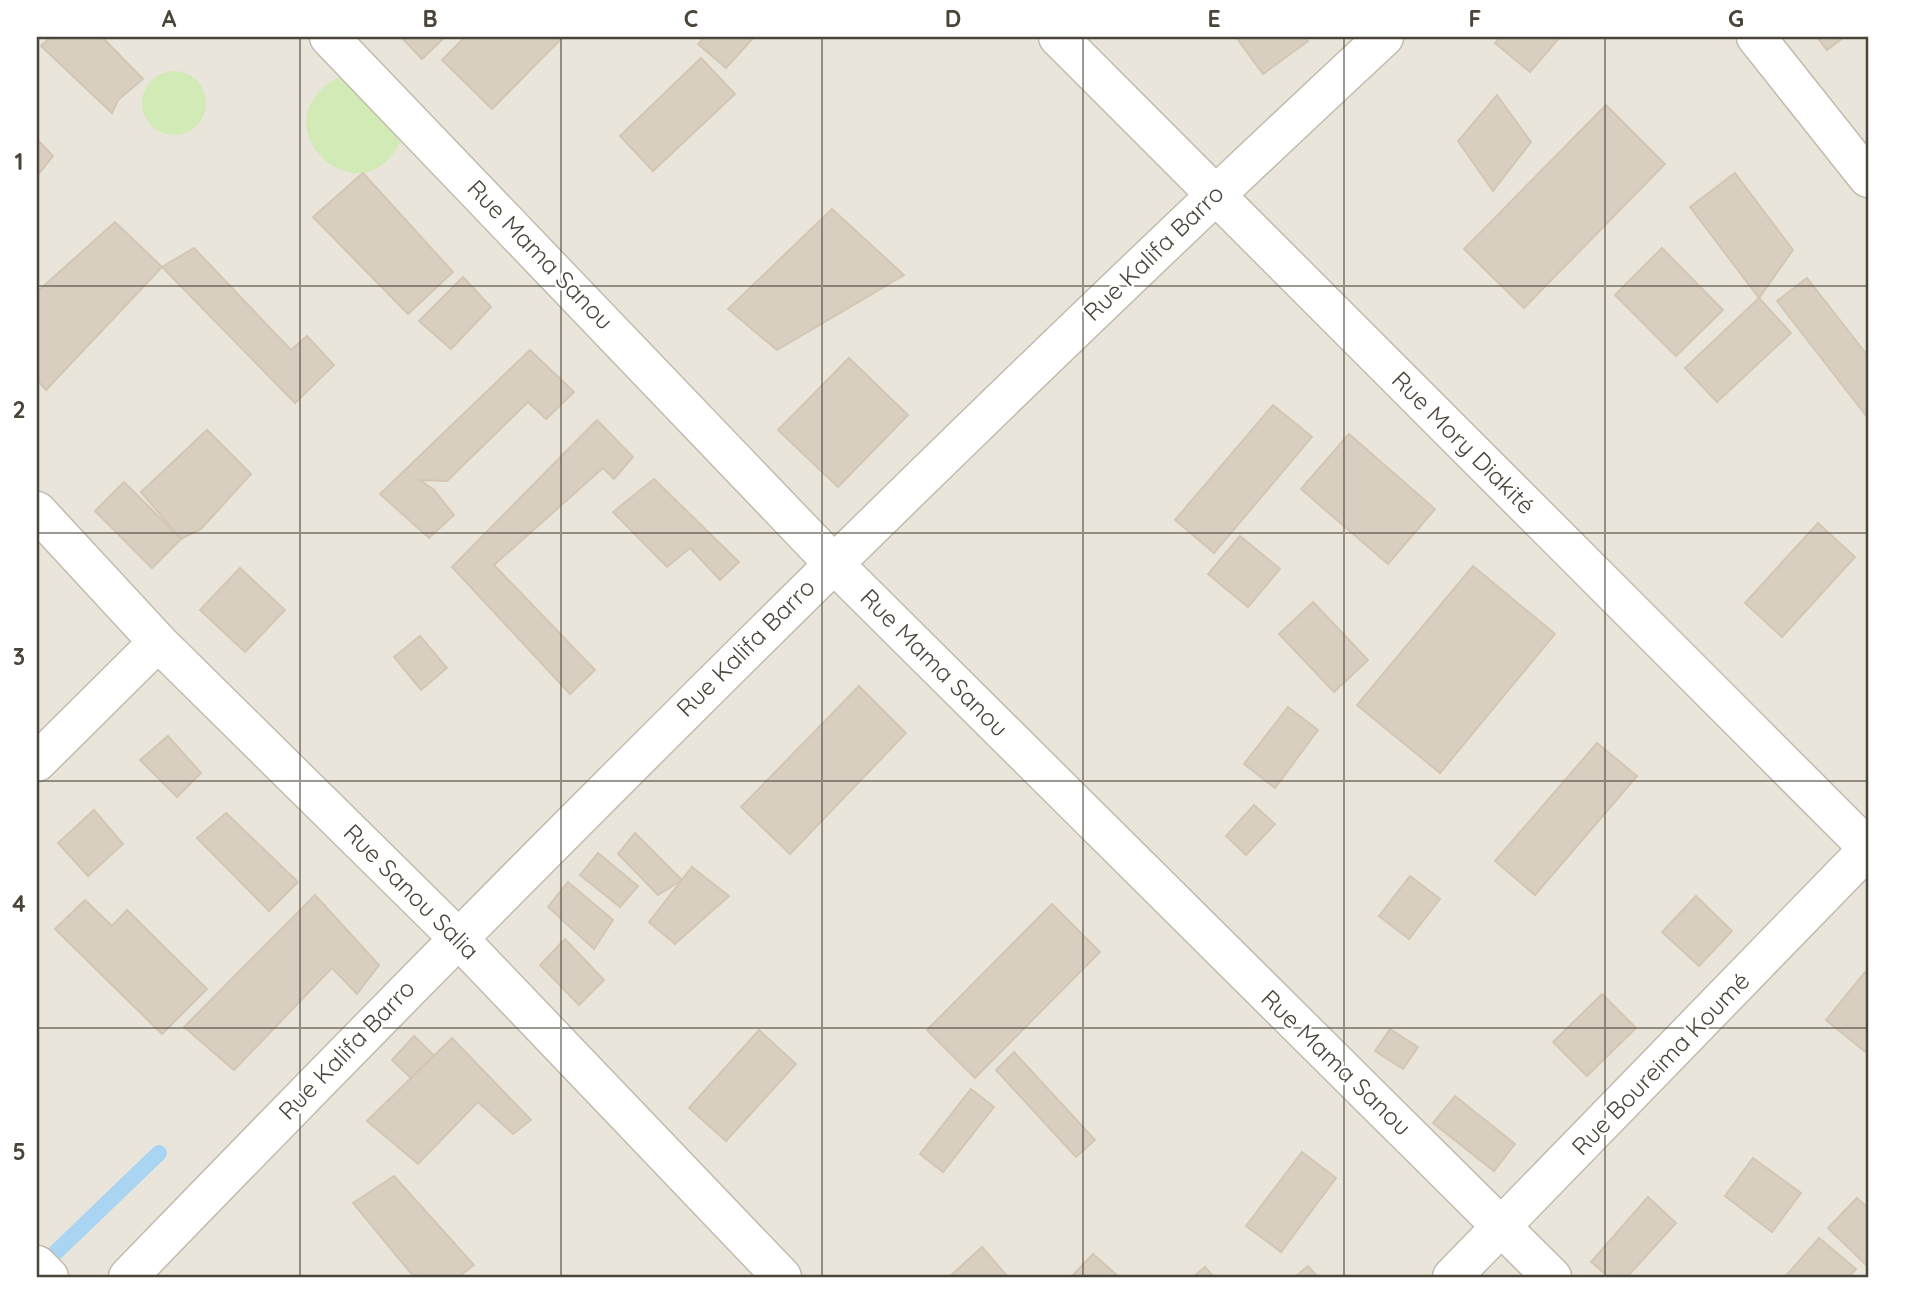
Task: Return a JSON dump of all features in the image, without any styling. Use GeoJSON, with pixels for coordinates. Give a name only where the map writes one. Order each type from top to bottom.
{"type":"FeatureCollection","features":[{"type":"Feature","properties":{"kind":"street","name":"Rue Mama Sanou"},"geometry":{"type":"LineString","coordinates":[[328,37],[832,562],[1205,934],[1504,1226],[1552,1277]]}},
{"type":"Feature","properties":{"kind":"street","name":"Rue Mory Diakité"},"geometry":{"type":"LineString","coordinates":[[1058,37],[1868,848]]}},
{"type":"Feature","properties":{"kind":"street","name":"Rue Kalifa Barro"},"geometry":{"type":"LineString","coordinates":[[128,1277],[457,937],[832,562],[1214,195],[1384,37]]}},
{"type":"Feature","properties":{"kind":"street"},"geometry":{"type":"LineString","coordinates":[[1756,37],[1868,178]]}},
{"type":"Feature","properties":{"kind":"street","name":"Rue Sanou Salia"},"geometry":{"type":"LineString","coordinates":[[37,511],[158,642],[457,937],[782,1277]]}},
{"type":"Feature","properties":{"kind":"street"},"geometry":{"type":"LineString","coordinates":[[37,762],[158,642]]}},
{"type":"Feature","properties":{"kind":"street","name":"Rue Boureima Koumé"},"geometry":{"type":"LineString","coordinates":[[1452,1277],[1868,848]]}},
{"type":"Feature","properties":{"kind":"street"},"geometry":{"type":"LineString","coordinates":[[37,1265],[49,1277]]}},
{"type":"Feature","properties":{"kind":"shaded area"},"geometry":{"type":"Polygon","coordinates":[[[37,37],[1868,37],[1868,1277],[37,1277],[37,37]]]}},
{"type":"Feature","properties":{"kind":"green space"},"geometry":{"type":"Polygon","coordinates":[[[174,71],[186,73],[197,80],[204,91],[204,115],[197,126],[186,133],[174,135],[162,133],[151,126],[144,115],[142,103],[144,91],[151,80],[162,73],[174,71]]]}},
{"type":"Feature","properties":{"kind":"green space"},"geometry":{"type":"Polygon","coordinates":[[[341,76],[402,138],[384,163],[363,173],[341,170],[322,158],[310,140],[307,118],[316,96],[341,76]]]}},
{"type":"Feature","properties":{"kind":"building"},"geometry":{"type":"Polygon","coordinates":[[[51,37],[102,37],[143,79],[118,100],[112,113],[41,46],[51,37]]]}},
{"type":"Feature","properties":{"kind":"building"},"geometry":{"type":"Polygon","coordinates":[[[401,37],[445,37],[422,59],[401,37]]]}},
{"type":"Feature","properties":{"kind":"building"},"geometry":{"type":"Polygon","coordinates":[[[465,37],[563,37],[492,109],[442,60],[465,37]]]}},
{"type":"Feature","properties":{"kind":"building"},"geometry":{"type":"Polygon","coordinates":[[[705,37],[754,37],[726,68],[698,44],[705,37]]]}},
{"type":"Feature","properties":{"kind":"building"},"geometry":{"type":"Polygon","coordinates":[[[1236,37],[1305,37],[1308,41],[1263,74],[1236,37]]]}},
{"type":"Feature","properties":{"kind":"building"},"geometry":{"type":"Polygon","coordinates":[[[1500,37],[1560,37],[1530,72],[1495,43],[1500,37]]]}},
{"type":"Feature","properties":{"kind":"building"},"geometry":{"type":"Polygon","coordinates":[[[1817,37],[1844,37],[1827,50],[1817,37]]]}},
{"type":"Feature","properties":{"kind":"building"},"geometry":{"type":"Polygon","coordinates":[[[701,58],[735,94],[653,171],[620,136],[701,58]]]}},
{"type":"Feature","properties":{"kind":"building"},"geometry":{"type":"Polygon","coordinates":[[[1497,95],[1531,142],[1493,191],[1458,141],[1497,95]]]}},
{"type":"Feature","properties":{"kind":"building"},"geometry":{"type":"Polygon","coordinates":[[[1606,105],[1665,164],[1524,308],[1464,249],[1606,105]]]}},
{"type":"Feature","properties":{"kind":"building"},"geometry":{"type":"Polygon","coordinates":[[[37,139],[53,156],[37,176],[37,139]]]}},
{"type":"Feature","properties":{"kind":"building"},"geometry":{"type":"Polygon","coordinates":[[[363,173],[453,272],[408,314],[313,217],[363,173]]]}},
{"type":"Feature","properties":{"kind":"building"},"geometry":{"type":"Polygon","coordinates":[[[1735,173],[1793,250],[1759,298],[1690,207],[1735,173]]]}},
{"type":"Feature","properties":{"kind":"building"},"geometry":{"type":"Polygon","coordinates":[[[832,209],[904,275],[777,350],[728,309],[832,209]]]}},
{"type":"Feature","properties":{"kind":"building"},"geometry":{"type":"Polygon","coordinates":[[[115,222],[162,267],[46,390],[37,380],[37,292],[115,222]]]}},
{"type":"Feature","properties":{"kind":"building"},"geometry":{"type":"Polygon","coordinates":[[[194,248],[291,350],[307,336],[334,365],[295,403],[162,267],[194,248]]]}},
{"type":"Feature","properties":{"kind":"building"},"geometry":{"type":"Polygon","coordinates":[[[1662,248],[1723,310],[1676,356],[1615,295],[1662,248]]]}},
{"type":"Feature","properties":{"kind":"building"},"geometry":{"type":"Polygon","coordinates":[[[463,277],[491,307],[451,349],[419,321],[463,277]]]}},
{"type":"Feature","properties":{"kind":"building"},"geometry":{"type":"Polygon","coordinates":[[[1807,278],[1868,356],[1868,418],[1777,301],[1807,278]]]}},
{"type":"Feature","properties":{"kind":"building"},"geometry":{"type":"Polygon","coordinates":[[[1759,298],[1791,333],[1717,402],[1685,368],[1759,298]]]}},
{"type":"Feature","properties":{"kind":"building"},"geometry":{"type":"Polygon","coordinates":[[[530,350],[574,392],[546,419],[528,402],[447,481],[420,480],[434,490],[454,515],[429,538],[380,494],[530,350]]]}},
{"type":"Feature","properties":{"kind":"building"},"geometry":{"type":"Polygon","coordinates":[[[849,358],[908,415],[838,487],[778,430],[849,358]]]}},
{"type":"Feature","properties":{"kind":"building"},"geometry":{"type":"Polygon","coordinates":[[[1273,405],[1312,437],[1214,553],[1175,520],[1273,405]]]}},
{"type":"Feature","properties":{"kind":"building"},"geometry":{"type":"Polygon","coordinates":[[[597,420],[633,457],[614,479],[603,468],[494,565],[595,670],[570,694],[452,567],[597,420]]]}},
{"type":"Feature","properties":{"kind":"building"},"geometry":{"type":"Polygon","coordinates":[[[207,430],[251,474],[201,529],[181,539],[141,492],[207,430]]]}},
{"type":"Feature","properties":{"kind":"building"},"geometry":{"type":"Polygon","coordinates":[[[1349,434],[1435,509],[1388,564],[1301,489],[1349,434]]]}},
{"type":"Feature","properties":{"kind":"building"},"geometry":{"type":"Polygon","coordinates":[[[654,479],[739,562],[720,580],[690,548],[667,567],[613,512],[654,479]]]}},
{"type":"Feature","properties":{"kind":"building"},"geometry":{"type":"Polygon","coordinates":[[[124,482],[181,539],[152,568],[95,511],[124,482]]]}},
{"type":"Feature","properties":{"kind":"building"},"geometry":{"type":"Polygon","coordinates":[[[1818,523],[1855,557],[1782,637],[1745,603],[1818,523]]]}},
{"type":"Feature","properties":{"kind":"building"},"geometry":{"type":"Polygon","coordinates":[[[1240,536],[1280,569],[1248,607],[1208,574],[1240,536]]]}},
{"type":"Feature","properties":{"kind":"building"},"geometry":{"type":"Polygon","coordinates":[[[1473,566],[1555,634],[1440,773],[1357,705],[1473,566]]]}},
{"type":"Feature","properties":{"kind":"building"},"geometry":{"type":"Polygon","coordinates":[[[240,568],[285,610],[245,652],[200,610],[240,568]]]}},
{"type":"Feature","properties":{"kind":"building"},"geometry":{"type":"Polygon","coordinates":[[[1313,602],[1368,660],[1334,692],[1279,634],[1313,602]]]}},
{"type":"Feature","properties":{"kind":"building"},"geometry":{"type":"Polygon","coordinates":[[[420,636],[447,668],[421,690],[394,657],[420,636]]]}},
{"type":"Feature","properties":{"kind":"building"},"geometry":{"type":"Polygon","coordinates":[[[859,686],[906,733],[790,854],[741,807],[859,686]]]}},
{"type":"Feature","properties":{"kind":"building"},"geometry":{"type":"Polygon","coordinates":[[[1288,707],[1318,730],[1275,788],[1244,764],[1288,707]]]}},
{"type":"Feature","properties":{"kind":"building"},"geometry":{"type":"Polygon","coordinates":[[[168,736],[201,773],[177,797],[140,760],[168,736]]]}},
{"type":"Feature","properties":{"kind":"building"},"geometry":{"type":"Polygon","coordinates":[[[1597,743],[1637,776],[1535,895],[1495,861],[1597,743]]]}},
{"type":"Feature","properties":{"kind":"building"},"geometry":{"type":"Polygon","coordinates":[[[1254,805],[1275,824],[1246,855],[1226,836],[1254,805]]]}},
{"type":"Feature","properties":{"kind":"building"},"geometry":{"type":"Polygon","coordinates":[[[94,810],[123,844],[88,876],[58,843],[94,810]]]}},
{"type":"Feature","properties":{"kind":"building"},"geometry":{"type":"Polygon","coordinates":[[[226,813],[298,882],[269,911],[197,838],[226,813]]]}},
{"type":"Feature","properties":{"kind":"building"},"geometry":{"type":"Polygon","coordinates":[[[635,833],[682,880],[658,895],[618,854],[635,833]]]}},
{"type":"Feature","properties":{"kind":"building"},"geometry":{"type":"Polygon","coordinates":[[[598,853],[638,886],[620,907],[580,875],[598,853]]]}},
{"type":"Feature","properties":{"kind":"building"},"geometry":{"type":"Polygon","coordinates":[[[692,867],[729,896],[675,944],[649,922],[692,867]]]}},
{"type":"Feature","properties":{"kind":"building"},"geometry":{"type":"Polygon","coordinates":[[[1410,876],[1440,899],[1409,939],[1379,916],[1410,876]]]}},
{"type":"Feature","properties":{"kind":"building"},"geometry":{"type":"Polygon","coordinates":[[[568,882],[613,920],[594,949],[548,907],[568,882]]]}},
{"type":"Feature","properties":{"kind":"building"},"geometry":{"type":"Polygon","coordinates":[[[315,895],[379,965],[357,994],[332,968],[234,1070],[184,1027],[315,895]]]}},
{"type":"Feature","properties":{"kind":"building"},"geometry":{"type":"Polygon","coordinates":[[[1696,896],[1732,931],[1699,966],[1662,932],[1696,896]]]}},
{"type":"Feature","properties":{"kind":"building"},"geometry":{"type":"Polygon","coordinates":[[[85,900],[112,926],[127,910],[207,989],[162,1034],[55,929],[85,900]]]}},
{"type":"Feature","properties":{"kind":"building"},"geometry":{"type":"Polygon","coordinates":[[[1052,904],[1100,952],[975,1078],[927,1030],[1052,904]]]}},
{"type":"Feature","properties":{"kind":"building"},"geometry":{"type":"Polygon","coordinates":[[[565,939],[604,980],[579,1005],[540,965],[565,939]]]}},
{"type":"Feature","properties":{"kind":"building"},"geometry":{"type":"Polygon","coordinates":[[[1865,972],[1868,974],[1868,1054],[1826,1020],[1865,972]]]}},
{"type":"Feature","properties":{"kind":"building"},"geometry":{"type":"Polygon","coordinates":[[[1602,994],[1636,1028],[1587,1076],[1553,1042],[1602,994]]]}},
{"type":"Feature","properties":{"kind":"building"},"geometry":{"type":"Polygon","coordinates":[[[1390,1029],[1418,1047],[1403,1069],[1375,1051],[1390,1029]]]}},
{"type":"Feature","properties":{"kind":"building"},"geometry":{"type":"Polygon","coordinates":[[[759,1030],[796,1064],[726,1141],[689,1108],[759,1030]]]}},
{"type":"Feature","properties":{"kind":"building"},"geometry":{"type":"Polygon","coordinates":[[[414,1036],[443,1064],[413,1080],[392,1060],[414,1036]]]}},
{"type":"Feature","properties":{"kind":"building"},"geometry":{"type":"Polygon","coordinates":[[[452,1038],[531,1120],[513,1134],[478,1102],[418,1164],[367,1121],[452,1038]]]}},
{"type":"Feature","properties":{"kind":"building"},"geometry":{"type":"Polygon","coordinates":[[[1014,1052],[1095,1140],[1076,1157],[996,1070],[1014,1052]]]}},
{"type":"Feature","properties":{"kind":"building"},"geometry":{"type":"Polygon","coordinates":[[[971,1089],[994,1107],[943,1172],[920,1154],[971,1089]]]}},
{"type":"Feature","properties":{"kind":"building"},"geometry":{"type":"Polygon","coordinates":[[[1455,1096],[1515,1144],[1494,1171],[1433,1123],[1455,1096]]]}},
{"type":"Feature","properties":{"kind":"building"},"geometry":{"type":"Polygon","coordinates":[[[1302,1152],[1336,1178],[1281,1252],[1246,1226],[1302,1152]]]}},
{"type":"Feature","properties":{"kind":"building"},"geometry":{"type":"Polygon","coordinates":[[[1753,1158],[1801,1193],[1772,1232],[1725,1196],[1753,1158]]]}},
{"type":"Feature","properties":{"kind":"building"},"geometry":{"type":"Polygon","coordinates":[[[394,1176],[474,1265],[458,1277],[414,1277],[353,1203],[394,1176]]]}},
{"type":"Feature","properties":{"kind":"building"},"geometry":{"type":"Polygon","coordinates":[[[1648,1197],[1676,1223],[1627,1277],[1609,1277],[1591,1262],[1648,1197]]]}},
{"type":"Feature","properties":{"kind":"building"},"geometry":{"type":"Polygon","coordinates":[[[1857,1198],[1868,1208],[1868,1267],[1828,1228],[1857,1198]]]}},
{"type":"Feature","properties":{"kind":"building"},"geometry":{"type":"Polygon","coordinates":[[[1819,1238],[1856,1269],[1849,1277],[1785,1277],[1819,1238]]]}},
{"type":"Feature","properties":{"kind":"building"},"geometry":{"type":"Polygon","coordinates":[[[982,1247],[1008,1277],[949,1277],[982,1247]]]}},
{"type":"Feature","properties":{"kind":"building"},"geometry":{"type":"Polygon","coordinates":[[[1093,1254],[1119,1277],[1071,1277],[1093,1254]]]}},
{"type":"Feature","properties":{"kind":"building"},"geometry":{"type":"Polygon","coordinates":[[[1308,1266],[1318,1277],[1295,1277],[1308,1266]]]}},
{"type":"Feature","properties":{"kind":"building"},"geometry":{"type":"Polygon","coordinates":[[[1205,1267],[1214,1277],[1193,1277],[1205,1267]]]}},
{"type":"Feature","properties":{"kind":"waterway"},"geometry":{"type":"LineString","coordinates":[[52,1256],[159,1153]]}}]}
